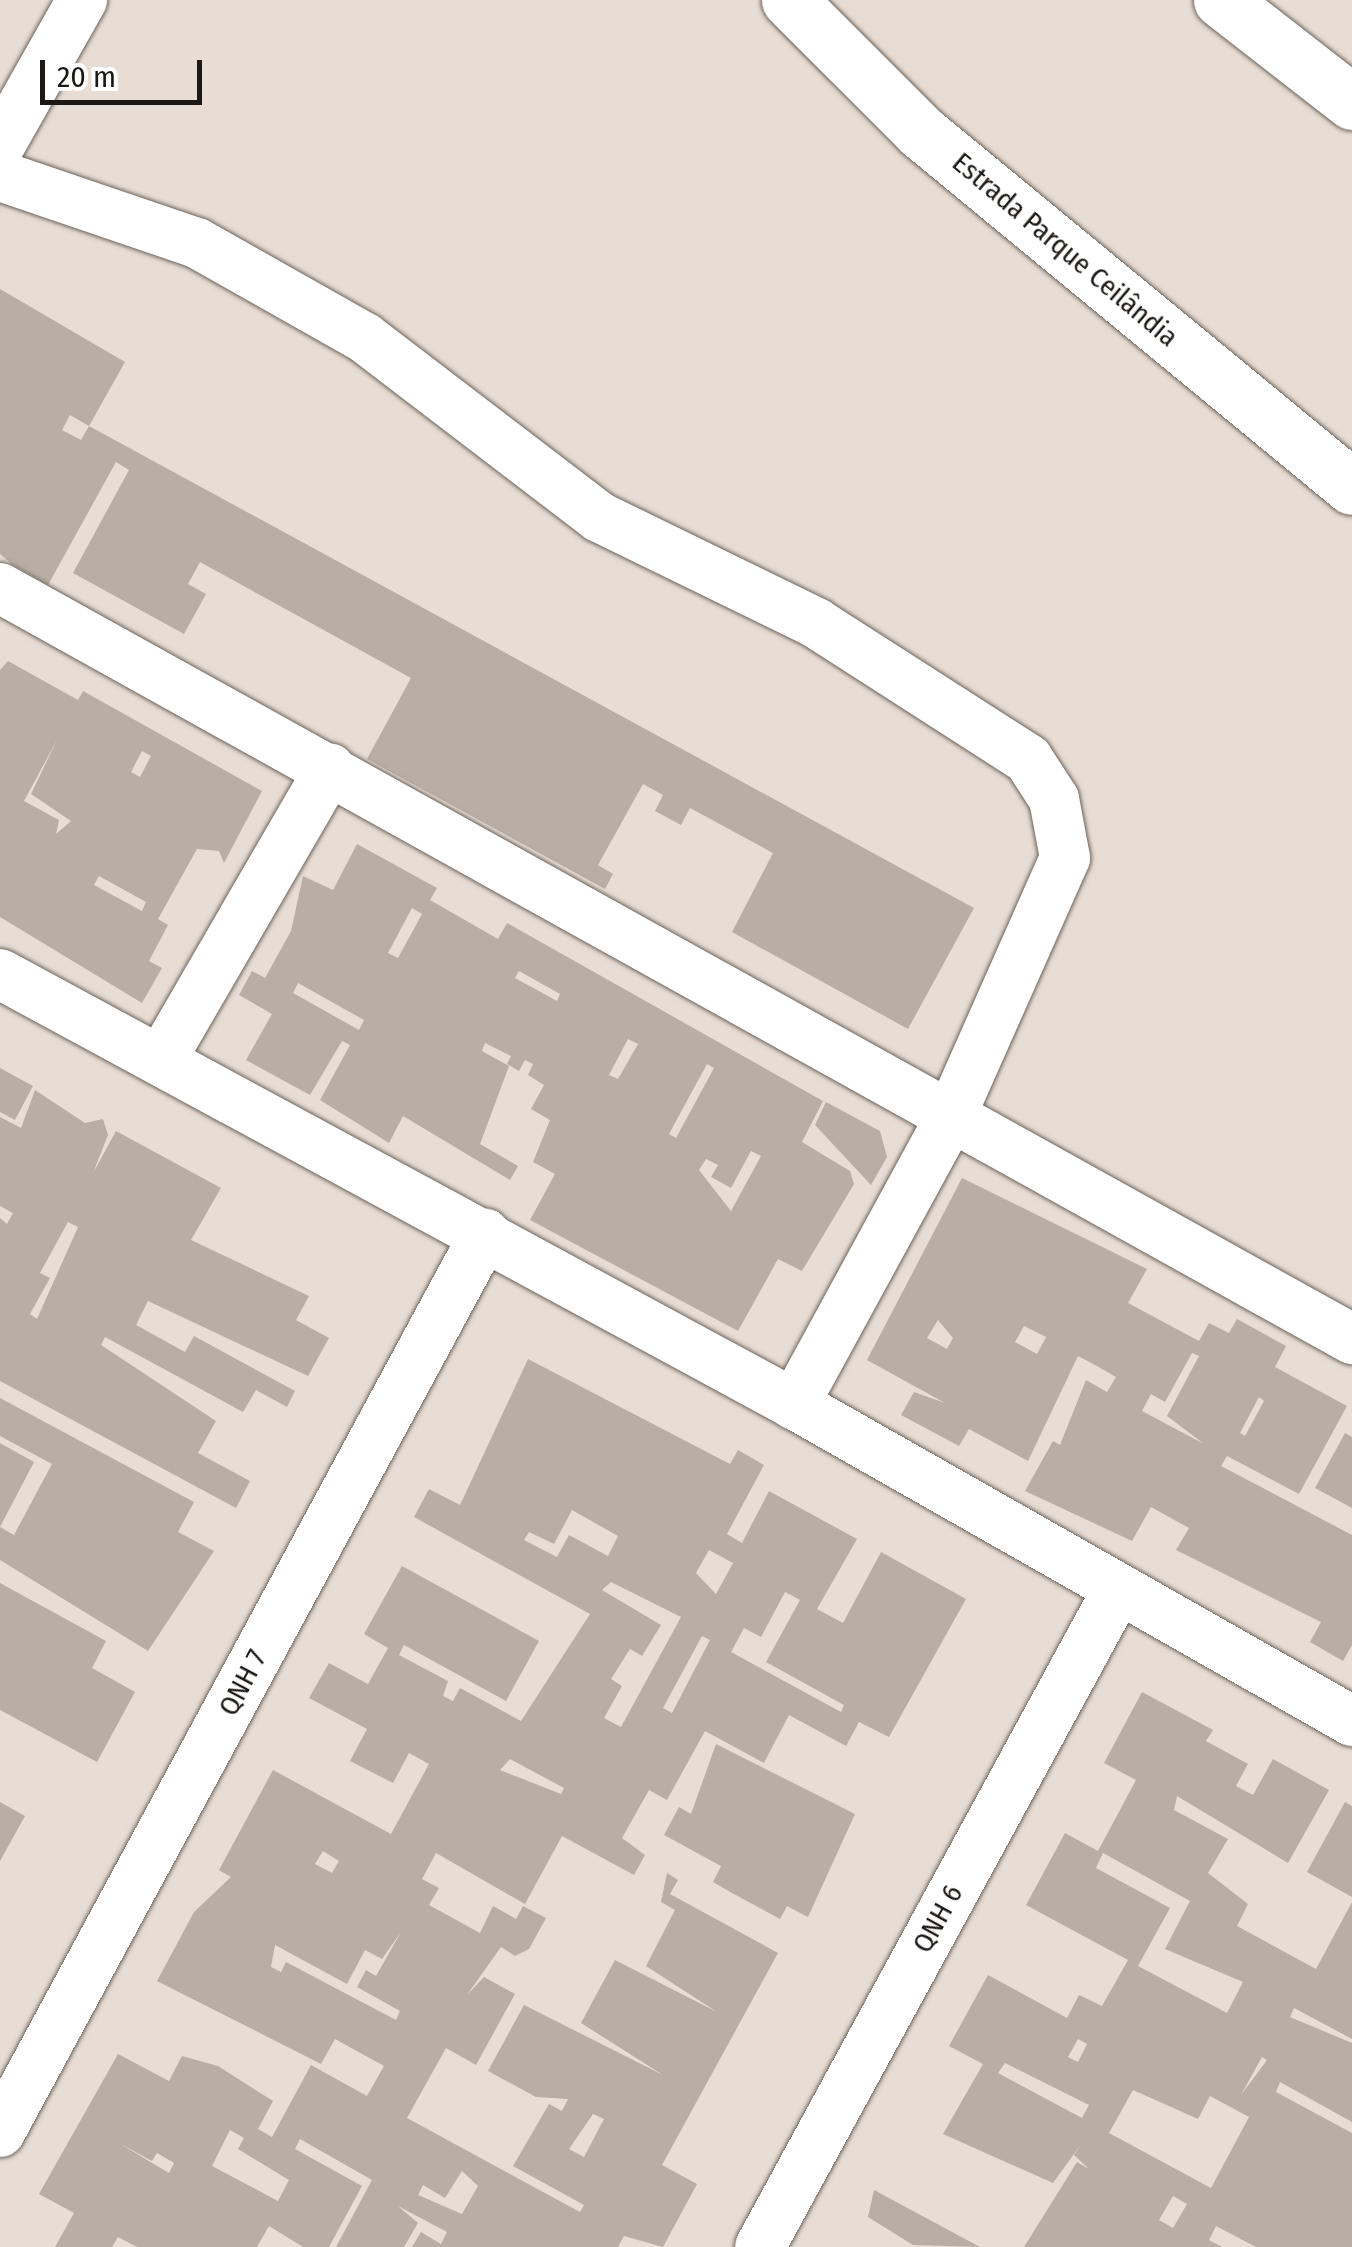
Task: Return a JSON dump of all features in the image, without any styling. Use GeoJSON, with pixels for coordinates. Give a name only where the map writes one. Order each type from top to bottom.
{"type":"FeatureCollection","features":[{"type":"Feature","properties":{"kind":"highway","name":"Estrada Parque Ceilândia"},"geometry":{"type":"LineString","coordinates":[[789,0],[922,132],[1352,487]]}},
{"type":"Feature","properties":{"kind":"highway"},"geometry":{"type":"LineString","coordinates":[[1221,0],[1352,102]]}},
{"type":"Feature","properties":{"kind":"street"},"geometry":{"type":"LineString","coordinates":[[0,145],[82,0]]}},
{"type":"Feature","properties":{"kind":"street"},"geometry":{"type":"LineString","coordinates":[[0,176],[198,244],[365,338],[599,517],[816,623],[1028,759],[1054,800],[1064,858],[949,1120],[794,1404]]}},
{"type":"Feature","properties":{"kind":"street"},"geometry":{"type":"LineString","coordinates":[[0,588],[330,768],[949,1120],[1352,1339]]}},
{"type":"Feature","properties":{"kind":"street"},"geometry":{"type":"LineString","coordinates":[[161,1060],[330,768]]}},
{"type":"Feature","properties":{"kind":"street"},"geometry":{"type":"LineString","coordinates":[[0,974],[794,1404],[1116,1592],[1352,1721]]}},
{"type":"Feature","properties":{"kind":"street","name":"QNH 7"},"geometry":{"type":"LineString","coordinates":[[0,2132],[486,1234]]}},
{"type":"Feature","properties":{"kind":"street","name":"QNH 6"},"geometry":{"type":"LineString","coordinates":[[760,2247],[1116,1592]]}},
{"type":"Feature","properties":{"kind":"building"},"geometry":{"type":"Polygon","coordinates":[[[0,289],[125,362],[89,426],[974,908],[908,1029],[732,932],[773,853],[690,808],[681,825],[655,811],[663,795],[643,784],[598,865],[613,874],[605,889],[367,759],[411,678],[200,562],[188,584],[206,594],[184,634],[73,573],[129,470],[116,462],[48,585],[13,565],[0,554],[0,289]],[[70,415],[62,430],[81,440],[89,426],[70,415]]]}},
{"type":"Feature","properties":{"kind":"building"},"geometry":{"type":"Polygon","coordinates":[[[8,661],[78,700],[83,691],[262,791],[224,863],[219,851],[197,849],[158,919],[168,925],[149,961],[162,968],[142,1003],[0,917],[0,670],[8,661]],[[57,740],[24,801],[59,820],[56,834],[71,821],[31,794],[57,740]],[[142,751],[131,772],[140,777],[151,756],[142,751]],[[99,876],[94,885],[142,911],[146,902],[99,876]]]}},
{"type":"Feature","properties":{"kind":"building"},"geometry":{"type":"Polygon","coordinates":[[[357,844],[437,888],[430,900],[498,939],[507,923],[823,1101],[802,1142],[850,1171],[854,1184],[802,1271],[778,1259],[738,1331],[530,1220],[555,1174],[533,1162],[550,1120],[531,1109],[544,1085],[528,1075],[533,1064],[525,1060],[519,1071],[507,1064],[511,1056],[485,1043],[482,1051],[509,1066],[480,1144],[518,1166],[510,1180],[403,1116],[389,1143],[320,1100],[350,1045],[342,1041],[310,1095],[246,1060],[272,1014],[239,995],[252,971],[265,978],[291,931],[303,876],[333,890],[357,844]],[[412,908],[388,953],[398,958],[422,914],[412,908]],[[519,971],[515,978],[557,1001],[560,994],[519,971]],[[298,983],[293,993],[359,1030],[364,1020],[298,983]],[[628,1039],[609,1075],[618,1079],[638,1044],[628,1039]],[[707,1064],[669,1134],[676,1138],[714,1068],[707,1064]],[[751,1151],[731,1188],[711,1177],[718,1165],[706,1159],[699,1170],[731,1211],[761,1156],[751,1151]]]}},
{"type":"Feature","properties":{"kind":"building"},"geometry":{"type":"Polygon","coordinates":[[[0,1068],[33,1086],[15,1120],[0,1112],[0,1068]]]}},
{"type":"Feature","properties":{"kind":"building"},"geometry":{"type":"Polygon","coordinates":[[[35,1090],[85,1123],[103,1119],[108,1135],[93,1173],[116,1131],[221,1188],[191,1240],[309,1296],[296,1320],[329,1338],[308,1376],[148,1301],[136,1325],[185,1352],[194,1336],[295,1391],[287,1407],[256,1390],[243,1412],[105,1337],[101,1345],[216,1421],[198,1453],[250,1481],[236,1508],[0,1381],[0,1218],[7,1224],[13,1213],[0,1206],[0,1117],[21,1128],[35,1090]],[[68,1222],[40,1273],[50,1278],[30,1314],[37,1319],[78,1227],[68,1222]]]}},
{"type":"Feature","properties":{"kind":"building"},"geometry":{"type":"Polygon","coordinates":[[[826,1102],[880,1131],[887,1157],[871,1185],[815,1125],[826,1102]]]}},
{"type":"Feature","properties":{"kind":"building"},"geometry":{"type":"Polygon","coordinates":[[[962,1178],[1147,1269],[1128,1303],[1199,1341],[1209,1323],[1229,1333],[1237,1319],[1286,1346],[1275,1367],[1347,1406],[1299,1494],[1227,1456],[1221,1466],[1352,1535],[1352,1645],[1343,1661],[1310,1642],[1321,1622],[1176,1550],[1189,1528],[1151,1507],[1132,1541],[1025,1491],[1053,1441],[1060,1445],[1086,1380],[1107,1392],[1116,1377],[1078,1356],[1028,1461],[969,1429],[959,1446],[901,1415],[914,1392],[945,1403],[867,1360],[962,1178]],[[938,1320],[927,1338],[947,1349],[953,1338],[938,1320]],[[1024,1326],[1015,1342],[1037,1354],[1046,1337],[1024,1326]],[[1192,1353],[1165,1402],[1151,1394],[1142,1411],[1204,1444],[1167,1416],[1199,1356],[1192,1353]],[[1259,1397],[1240,1433],[1245,1436],[1264,1401],[1259,1397]]]}},
{"type":"Feature","properties":{"kind":"building"},"geometry":{"type":"Polygon","coordinates":[[[528,1359],[730,1464],[738,1450],[764,1465],[727,1534],[742,1543],[769,1491],[857,1539],[817,1609],[843,1623],[881,1552],[966,1599],[889,1737],[859,1722],[846,1746],[789,1715],[764,1763],[705,1731],[667,1800],[649,1790],[622,1838],[645,1855],[634,1875],[562,1836],[525,1904],[436,1853],[422,1879],[439,1888],[429,1905],[480,1933],[493,1906],[516,1919],[523,1906],[546,1918],[529,1949],[515,1956],[501,1947],[467,1995],[484,1977],[515,1994],[476,2065],[446,2048],[407,2118],[580,2212],[584,2205],[513,2166],[549,2104],[562,2111],[568,2099],[536,2097],[488,2071],[524,2005],[663,2075],[581,2023],[615,1960],[717,2012],[646,1966],[675,1910],[661,1902],[667,1873],[678,1880],[670,1894],[778,1953],[662,2165],[697,2184],[663,2247],[624,2236],[618,2247],[412,2247],[421,2232],[441,2244],[447,2232],[398,2206],[418,2223],[404,2247],[336,2247],[372,2180],[300,2139],[295,2149],[362,2186],[329,2247],[303,2247],[269,2226],[257,2247],[137,2247],[118,2237],[112,2247],[55,2247],[74,2213],[39,2194],[118,2054],[169,2081],[182,2056],[218,2066],[273,2101],[258,2129],[272,2137],[311,2065],[367,2096],[384,2066],[335,2039],[321,2064],[157,1981],[194,1912],[231,1877],[219,1870],[273,1770],[391,1834],[429,1764],[409,1753],[393,1783],[350,1761],[367,1729],[309,1698],[329,1663],[368,1684],[388,1648],[364,1634],[402,1566],[539,1641],[506,1701],[404,1645],[399,1655],[448,1681],[443,1696],[453,1701],[460,1688],[521,1721],[590,1614],[414,1517],[429,1489],[460,1505],[528,1359]],[[572,1510],[554,1544],[529,1532],[524,1540],[557,1557],[569,1535],[608,1556],[618,1536],[572,1510]],[[709,1550],[696,1573],[716,1594],[733,1563],[709,1550]],[[611,1582],[602,1590],[661,1625],[642,1656],[630,1649],[611,1679],[622,1686],[604,1718],[621,1727],[681,1617],[611,1582]],[[785,1592],[761,1637],[744,1628],[731,1652],[841,1712],[844,1705],[766,1662],[800,1600],[785,1592]],[[702,1636],[663,1708],[672,1713],[710,1640],[702,1636]],[[510,1759],[500,1770],[561,1794],[564,1788],[510,1759]],[[323,1851],[315,1864],[332,1873],[339,1861],[323,1851]],[[401,1932],[382,1959],[365,1950],[347,1984],[275,1945],[271,1967],[281,1972],[286,1962],[396,2020],[400,2011],[357,1987],[366,1970],[376,1976],[401,1932]],[[593,2114],[569,2149],[584,2157],[604,2119],[593,2114]],[[230,2130],[212,2166],[278,2201],[289,2180],[238,2149],[244,2138],[230,2130]],[[117,2142],[169,2173],[174,2163],[157,2153],[152,2161],[117,2142]],[[462,2171],[445,2198],[423,2185],[418,2195],[462,2214],[478,2186],[462,2171]]]}},
{"type":"Feature","properties":{"kind":"building"},"geometry":{"type":"Polygon","coordinates":[[[0,1398],[194,1502],[178,1532],[214,1551],[148,1651],[0,1560],[0,1527],[14,1535],[52,1464],[0,1436],[0,1398]]]}},
{"type":"Feature","properties":{"kind":"building"},"geometry":{"type":"Polygon","coordinates":[[[1345,1433],[1352,1437],[1352,1508],[1315,1488],[1345,1433]]]}},
{"type":"Feature","properties":{"kind":"building"},"geometry":{"type":"Polygon","coordinates":[[[0,1443],[34,1462],[0,1527],[0,1443]]]}},
{"type":"Feature","properties":{"kind":"building"},"geometry":{"type":"Polygon","coordinates":[[[0,1583],[106,1641],[92,1668],[135,1692],[97,1762],[0,1710],[0,1583]]]}},
{"type":"Feature","properties":{"kind":"building"},"geometry":{"type":"Polygon","coordinates":[[[1142,1692],[1213,1730],[1206,1741],[1248,1764],[1236,1786],[1253,1795],[1273,1759],[1329,1790],[1288,1863],[1177,1796],[1174,1810],[1228,1839],[1208,1873],[1248,1904],[1237,1926],[1316,1969],[1352,1902],[1352,2039],[1294,2008],[1290,2017],[1352,2043],[1352,2122],[1280,2082],[1276,2092],[1352,2133],[1352,2247],[1256,2247],[1216,2226],[1209,2240],[1222,2247],[1024,2247],[1077,2162],[1089,2169],[1074,2155],[1082,2143],[1053,2183],[943,2134],[983,2064],[949,2046],[988,1975],[1067,2018],[1079,1995],[1102,2006],[1128,1960],[1026,1905],[1065,1833],[1098,1851],[1136,1780],[1104,1763],[1142,1692]],[[1103,1853],[1096,1868],[1170,1908],[1138,1966],[1227,2013],[1243,1982],[1165,1949],[1190,1901],[1103,1853]],[[1078,2039],[1068,2057],[1078,2062],[1087,2044],[1078,2039]],[[1262,2057],[1241,2095],[1267,2060],[1262,2057]],[[1005,2063],[998,2073],[1082,2118],[1089,2105],[1005,2063]],[[1133,2090],[1109,2133],[1211,2188],[1249,2117],[1210,2096],[1198,2119],[1133,2090]],[[1173,2196],[1159,2220],[1173,2228],[1187,2204],[1173,2196]]]}},
{"type":"Feature","properties":{"kind":"building"},"geometry":{"type":"Polygon","coordinates":[[[716,1744],[855,1814],[808,1917],[787,1906],[780,1919],[732,1893],[713,1882],[721,1866],[664,1835],[679,1807],[691,1814],[716,1744]]]}},
{"type":"Feature","properties":{"kind":"building"},"geometry":{"type":"Polygon","coordinates":[[[0,1802],[25,1816],[0,1861],[0,1802]]]}},
{"type":"Feature","properties":{"kind":"building"},"geometry":{"type":"Polygon","coordinates":[[[1345,1802],[1352,1806],[1352,1897],[1307,1872],[1345,1802]]]}},
{"type":"Feature","properties":{"kind":"building"},"geometry":{"type":"Polygon","coordinates":[[[874,2190],[980,2247],[913,2245],[868,2217],[874,2190]]]}}]}
